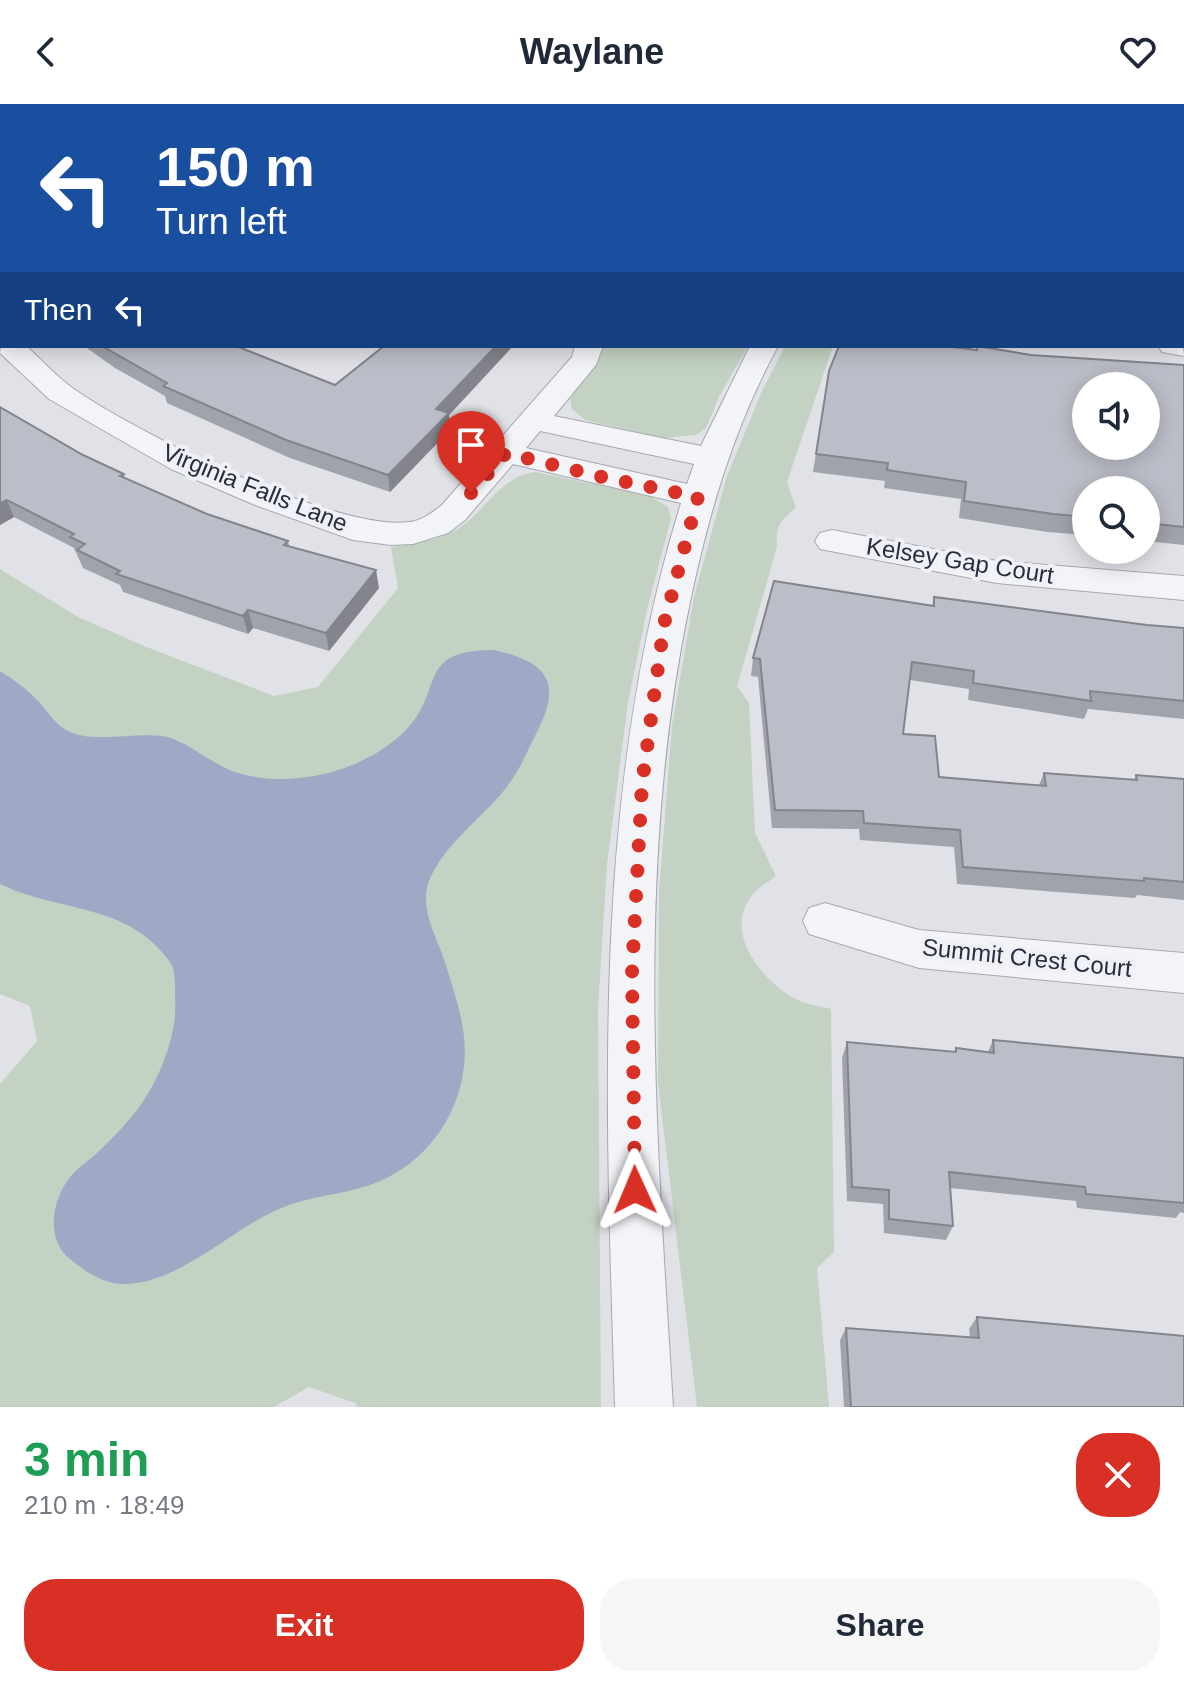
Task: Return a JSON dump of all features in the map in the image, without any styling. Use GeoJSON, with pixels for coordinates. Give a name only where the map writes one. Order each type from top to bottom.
{"type":"FeatureCollection","features":[{"type":"Feature","properties":{"kind":"street","name":"Virginia Falls Lane"},"geometry":{"type":"LineString","coordinates":[[11,348],[60,393],[182,462],[353,529],[391,534],[413,533],[436,526],[453,513],[506,453]]}},
{"type":"Feature","properties":{"kind":"street"},"geometry":{"type":"LineString","coordinates":[[589,348],[586,359],[506,453],[698,497]]}},
{"type":"Feature","properties":{"kind":"street"},"geometry":{"type":"LineString","coordinates":[[644,1407],[636,1221],[632,973],[642,784],[664,624],[698,497],[741,386],[763,348]]}},
{"type":"Feature","properties":{"kind":"street"},"geometry":{"type":"LineString","coordinates":[[535,421],[713,458]]}},
{"type":"Feature","properties":{"kind":"street","name":"Kelsey Gap Court"},"geometry":{"type":"LineString","coordinates":[[832,541],[997,572],[1184,588]]}},
{"type":"Feature","properties":{"kind":"street","name":"Summit Crest Court"},"geometry":{"type":"LineString","coordinates":[[825,921],[919,949],[1184,973]]}},
{"type":"Feature","properties":{"kind":"green space"},"geometry":{"type":"Polygon","coordinates":[[[602,348],[747,348],[719,397],[706,428],[696,435],[663,438],[585,420],[572,409],[570,399],[602,348]]]}},
{"type":"Feature","properties":{"kind":"green space"},"geometry":{"type":"Polygon","coordinates":[[[784,348],[832,348],[787,482],[796,508],[782,520],[778,529],[777,547],[737,686],[749,703],[755,833],[776,876],[756,891],[745,906],[743,938],[750,954],[772,982],[800,1001],[831,1009],[834,1252],[817,1268],[829,1407],[697,1407],[658,1082],[659,893],[672,725],[694,597],[727,476],[762,391],[784,348]]]}},
{"type":"Feature","properties":{"kind":"green space"},"geometry":{"type":"Polygon","coordinates":[[[535,472],[650,496],[668,507],[671,519],[648,605],[628,702],[607,864],[598,1010],[601,1407],[357,1407],[355,1403],[309,1387],[274,1407],[0,1407],[0,1084],[37,1041],[30,1006],[0,994],[0,569],[78,617],[274,696],[318,687],[398,588],[391,547],[426,541],[459,528],[512,480],[535,472]]]}},
{"type":"Feature","properties":{"kind":"water"},"geometry":{"type":"Polygon","coordinates":[[[494,650],[538,668],[549,688],[548,701],[515,776],[445,853],[426,891],[427,912],[445,962],[464,1036],[465,1060],[461,1084],[443,1127],[412,1162],[392,1175],[370,1185],[281,1208],[165,1275],[124,1284],[102,1280],[89,1273],[62,1251],[54,1230],[55,1208],[70,1177],[125,1124],[154,1082],[174,1026],[174,974],[170,962],[153,943],[134,929],[91,911],[0,884],[0,671],[29,693],[59,725],[74,734],[171,738],[235,772],[279,779],[325,774],[369,757],[405,731],[417,716],[441,665],[452,657],[469,652],[494,650]]]}},
{"type":"Feature","properties":{"kind":"building"},"geometry":{"type":"Polygon","coordinates":[[[106,348],[241,348],[335,385],[381,348],[494,348],[436,409],[449,413],[388,475],[286,440],[163,386],[167,383],[106,348]]]}},
{"type":"Feature","properties":{"kind":"building"},"geometry":{"type":"Polygon","coordinates":[[[838,348],[989,348],[1031,355],[1184,365],[1184,527],[1160,524],[1160,476],[1072,476],[1072,516],[964,501],[966,482],[887,470],[888,463],[816,454],[829,371],[838,348]]]}},
{"type":"Feature","properties":{"kind":"building"},"geometry":{"type":"Polygon","coordinates":[[[0,407],[83,455],[124,474],[120,476],[207,514],[288,541],[284,545],[376,570],[326,633],[248,610],[243,616],[116,574],[120,571],[77,550],[85,544],[70,537],[74,534],[7,500],[0,503],[0,407]]]}},
{"type":"Feature","properties":{"kind":"building"},"geometry":{"type":"Polygon","coordinates":[[[774,581],[934,606],[934,597],[1184,628],[1184,701],[1090,691],[1091,701],[973,683],[974,671],[912,662],[903,734],[935,736],[939,777],[1046,786],[1044,773],[1137,780],[1136,775],[1184,779],[1184,882],[963,867],[960,830],[864,823],[863,811],[775,810],[760,659],[753,658],[774,581]]]}},
{"type":"Feature","properties":{"kind":"building"},"geometry":{"type":"Polygon","coordinates":[[[993,1040],[1184,1058],[1184,1203],[1086,1194],[1085,1187],[949,1172],[953,1226],[889,1219],[889,1190],[852,1187],[847,1042],[994,1053],[993,1040]]]}},
{"type":"Feature","properties":{"kind":"building"},"geometry":{"type":"Polygon","coordinates":[[[977,1317],[1184,1336],[1184,1407],[851,1407],[846,1328],[979,1338],[977,1317]]]}},
{"type":"Feature","properties":{"kind":"route"},"geometry":{"type":"LineString","coordinates":[[471,493],[506,453],[698,497],[664,624],[642,784],[632,973],[635,1190]]}}]}
